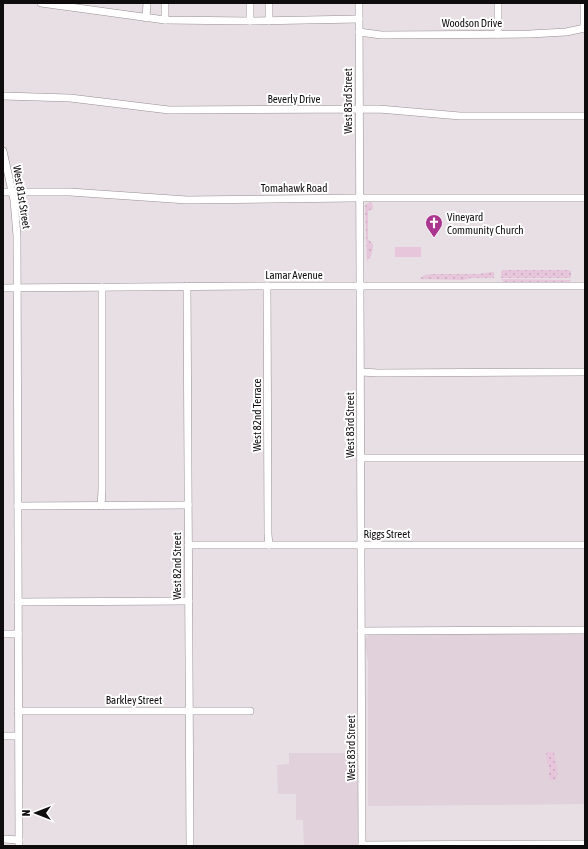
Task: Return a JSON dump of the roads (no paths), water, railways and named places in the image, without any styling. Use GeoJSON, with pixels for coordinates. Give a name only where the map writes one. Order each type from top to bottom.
{"type":"FeatureCollection","features":[{"type":"Feature","properties":{"kind":"street"},"geometry":{"type":"LineString","coordinates":[[41,3],[165,20],[250,21],[359,19]]}},
{"type":"Feature","properties":{"kind":"street"},"geometry":{"type":"LineString","coordinates":[[146,18],[147,3]]}},
{"type":"Feature","properties":{"kind":"street"},"geometry":{"type":"LineString","coordinates":[[165,3],[165,20]]}},
{"type":"Feature","properties":{"kind":"street"},"geometry":{"type":"LineString","coordinates":[[250,3],[250,21]]}},
{"type":"Feature","properties":{"kind":"street"},"geometry":{"type":"LineString","coordinates":[[268,3],[269,20]]}},
{"type":"Feature","properties":{"kind":"street","name":"West 83rd Street"},"geometry":{"type":"LineString","coordinates":[[359,3],[362,846]]}},
{"type":"Feature","properties":{"kind":"street"},"geometry":{"type":"LineString","coordinates":[[498,3],[498,34]]}},
{"type":"Feature","properties":{"kind":"street"},"geometry":{"type":"LineString","coordinates":[[584,3],[584,29]]}},
{"type":"Feature","properties":{"kind":"street","name":"Woodson Drive"},"geometry":{"type":"LineString","coordinates":[[359,32],[381,35],[547,34],[584,29]]}},
{"type":"Feature","properties":{"kind":"street","name":"Beverly Drive"},"geometry":{"type":"LineString","coordinates":[[3,96],[70,98],[169,110],[379,109],[460,116],[585,116]]}},
{"type":"Feature","properties":{"kind":"street","name":"West 81st Street"},"geometry":{"type":"LineString","coordinates":[[3,151],[12,192],[17,236],[19,843]]}},
{"type":"Feature","properties":{"kind":"street","name":"Tomahawk Road"},"geometry":{"type":"LineString","coordinates":[[3,192],[70,192],[187,200],[585,198]]}},
{"type":"Feature","properties":{"kind":"street","name":"Lamar Avenue"},"geometry":{"type":"LineString","coordinates":[[3,288],[187,286],[585,286]]}},
{"type":"Feature","properties":{"kind":"street","name":"West 82nd Street"},"geometry":{"type":"LineString","coordinates":[[187,286],[190,846]]}},
{"type":"Feature","properties":{"kind":"street","name":"West 82nd Terrace"},"geometry":{"type":"LineString","coordinates":[[267,286],[269,545]]}},
{"type":"Feature","properties":{"kind":"street"},"geometry":{"type":"LineString","coordinates":[[100,506],[102,490],[102,287]]}},
{"type":"Feature","properties":{"kind":"street"},"geometry":{"type":"LineString","coordinates":[[361,372],[585,372]]}},
{"type":"Feature","properties":{"kind":"street"},"geometry":{"type":"LineString","coordinates":[[361,458],[585,458]]}},
{"type":"Feature","properties":{"kind":"street"},"geometry":{"type":"LineString","coordinates":[[18,506],[188,504]]}},
{"type":"Feature","properties":{"kind":"street","name":"Riggs Street"},"geometry":{"type":"LineString","coordinates":[[188,545],[585,544]]}},
{"type":"Feature","properties":{"kind":"street"},"geometry":{"type":"LineString","coordinates":[[18,602],[189,601]]}},
{"type":"Feature","properties":{"kind":"street"},"geometry":{"type":"LineString","coordinates":[[361,630],[585,630]]}},
{"type":"Feature","properties":{"kind":"street"},"geometry":{"type":"LineString","coordinates":[[3,634],[18,634]]}},
{"type":"Feature","properties":{"kind":"street","name":"Barkley Street"},"geometry":{"type":"LineString","coordinates":[[18,711],[250,711]]}},
{"type":"Feature","properties":{"kind":"street"},"geometry":{"type":"LineString","coordinates":[[3,736],[18,736]]}},
{"type":"Feature","properties":{"kind":"street"},"geometry":{"type":"LineString","coordinates":[[3,840],[19,843]]}},
{"type":"Feature","properties":{"kind":"street"},"geometry":{"type":"LineString","coordinates":[[362,846],[585,844]]}},
{"type":"Feature","properties":{"kind":"place","name":"Vineyard Community Church"},"geometry":{"type":"Point","coordinates":[434,238]}}]}
